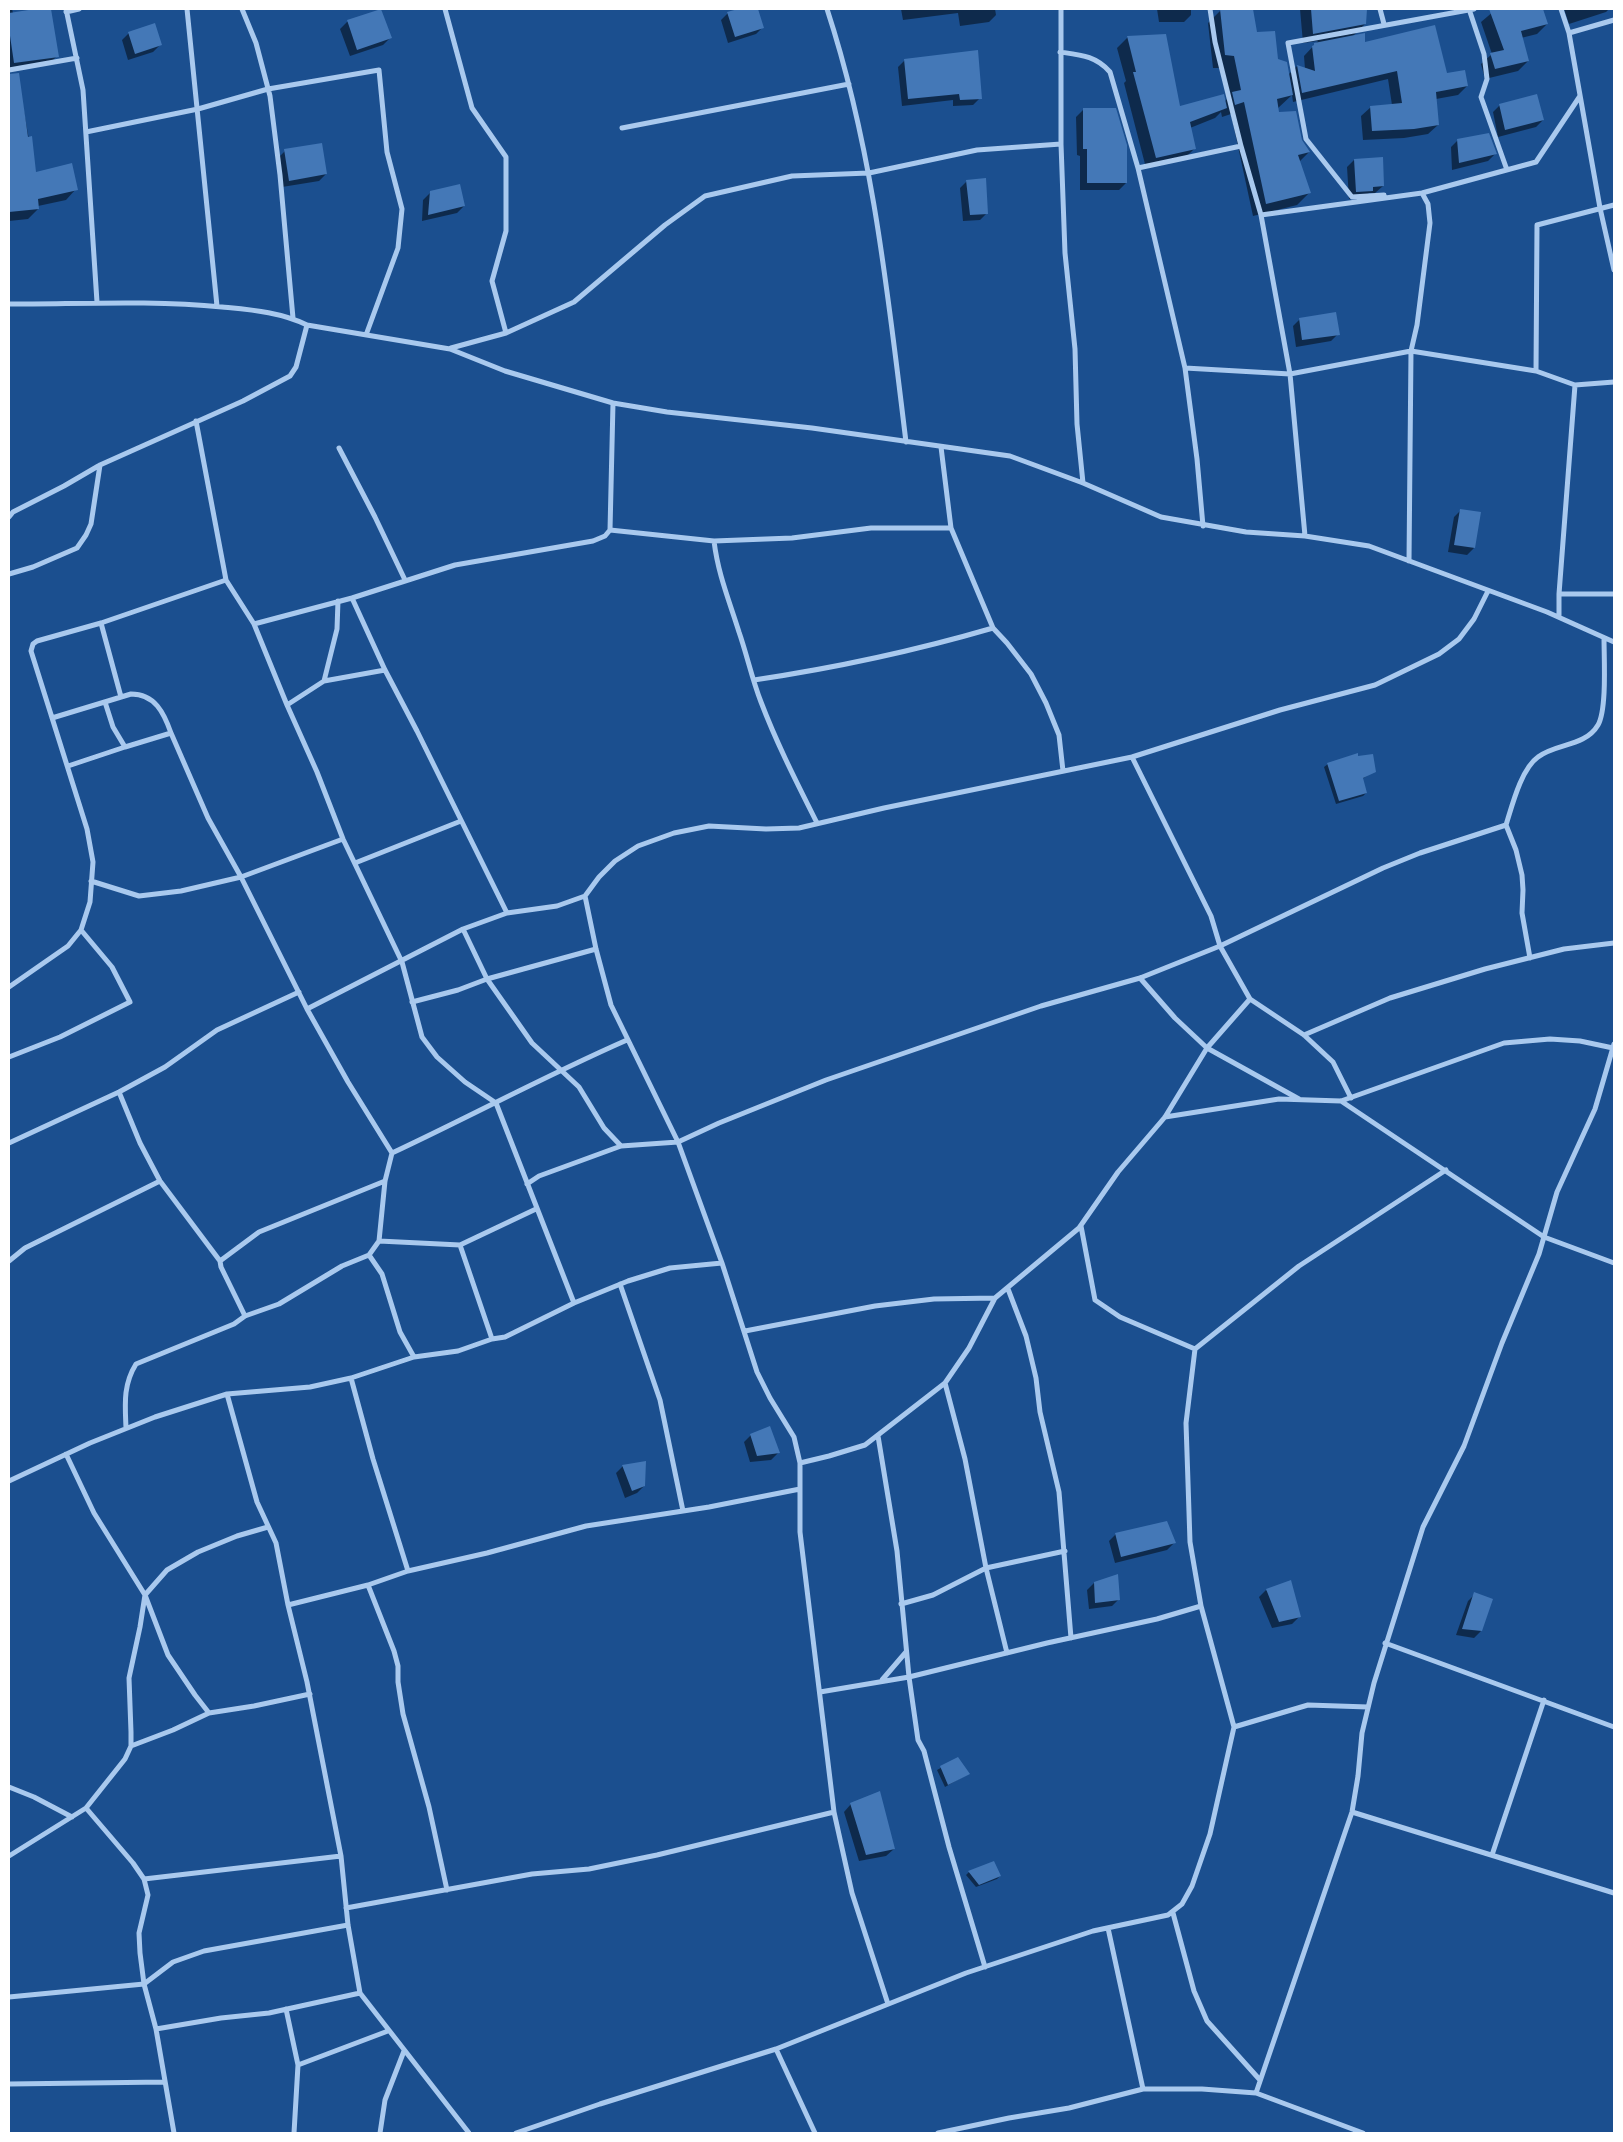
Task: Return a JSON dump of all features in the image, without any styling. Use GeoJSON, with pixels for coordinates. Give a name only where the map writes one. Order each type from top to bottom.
{"type":"FeatureCollection","features":[{"type":"Feature","properties":{"kind":"street"},"geometry":{"type":"LineString","coordinates":[[79,9],[66,10],[83,90],[97,302]]}},
{"type":"Feature","properties":{"kind":"street"},"geometry":{"type":"LineString","coordinates":[[187,9],[217,306]]}},
{"type":"Feature","properties":{"kind":"street"},"geometry":{"type":"LineString","coordinates":[[242,9],[256,43],[268,89],[280,175],[292,318]]}},
{"type":"Feature","properties":{"kind":"street"},"geometry":{"type":"LineString","coordinates":[[445,9],[472,108],[506,157],[506,230],[492,281],[506,333]]}},
{"type":"Feature","properties":{"kind":"street"},"geometry":{"type":"LineString","coordinates":[[827,9],[849,84],[869,173],[889,304],[906,442]]}},
{"type":"Feature","properties":{"kind":"street"},"geometry":{"type":"LineString","coordinates":[[1061,9],[1061,144],[1065,253],[1075,349],[1077,424],[1083,483]]}},
{"type":"Feature","properties":{"kind":"street"},"geometry":{"type":"LineString","coordinates":[[1210,9],[1215,42],[1260,214],[1290,374],[1305,536]]}},
{"type":"Feature","properties":{"kind":"street"},"geometry":{"type":"LineString","coordinates":[[1380,9],[1384,24]]}},
{"type":"Feature","properties":{"kind":"street"},"geometry":{"type":"LineString","coordinates":[[1422,194],[1352,197],[1306,139],[1288,42],[1471,9],[1484,54],[1487,79],[1481,97],[1507,170]]}},
{"type":"Feature","properties":{"kind":"street"},"geometry":{"type":"LineString","coordinates":[[1561,9],[1569,33],[1600,208],[1614,270]]}},
{"type":"Feature","properties":{"kind":"street"},"geometry":{"type":"LineString","coordinates":[[1569,33],[1614,20]]}},
{"type":"Feature","properties":{"kind":"street"},"geometry":{"type":"LineString","coordinates":[[1060,52],[1085,56],[1102,62],[1110,72],[1138,168],[1185,368],[1197,459],[1203,526]]}},
{"type":"Feature","properties":{"kind":"street"},"geometry":{"type":"LineString","coordinates":[[9,70],[76,58]]}},
{"type":"Feature","properties":{"kind":"street"},"geometry":{"type":"LineString","coordinates":[[86,132],[198,109],[268,89],[379,70],[387,152],[402,209],[398,248],[366,335]]}},
{"type":"Feature","properties":{"kind":"street"},"geometry":{"type":"LineString","coordinates":[[622,128],[849,84]]}},
{"type":"Feature","properties":{"kind":"street"},"geometry":{"type":"LineString","coordinates":[[1260,214],[1422,194],[1536,162],[1580,96]]}},
{"type":"Feature","properties":{"kind":"street"},"geometry":{"type":"LineString","coordinates":[[450,349],[506,333],[574,302],[665,224],[704,196],[792,176],[869,173],[977,150],[1061,144]]}},
{"type":"Feature","properties":{"kind":"street"},"geometry":{"type":"LineString","coordinates":[[1138,168],[1241,146]]}},
{"type":"Feature","properties":{"kind":"street"},"geometry":{"type":"LineString","coordinates":[[1409,561],[1411,351],[1417,325],[1430,223],[1428,204],[1422,194]]}},
{"type":"Feature","properties":{"kind":"street"},"geometry":{"type":"LineString","coordinates":[[1536,372],[1537,225],[1614,205]]}},
{"type":"Feature","properties":{"kind":"street"},"geometry":{"type":"LineString","coordinates":[[9,304],[97,302],[193,304],[262,311],[292,318],[307,325],[450,349],[505,371],[614,403],[667,412],[785,425],[1010,456],[1083,483],[1161,517],[1203,526],[1246,532],[1305,536],[1369,546],[1559,617],[1614,642]]}},
{"type":"Feature","properties":{"kind":"street"},"geometry":{"type":"LineString","coordinates":[[9,517],[13,512],[100,465],[243,400],[290,376],[296,367],[307,325]]}},
{"type":"Feature","properties":{"kind":"street"},"geometry":{"type":"LineString","coordinates":[[1185,368],[1290,374],[1411,351],[1536,372],[1574,385],[1614,382]]}},
{"type":"Feature","properties":{"kind":"street"},"geometry":{"type":"LineString","coordinates":[[1559,617],[1574,385]]}},
{"type":"Feature","properties":{"kind":"street"},"geometry":{"type":"LineString","coordinates":[[254,624],[352,598],[455,565],[593,540],[605,536],[610,530],[614,403]]}},
{"type":"Feature","properties":{"kind":"street"},"geometry":{"type":"LineString","coordinates":[[196,421],[226,580],[254,624],[317,772],[342,839],[402,962],[422,1037],[437,1057],[465,1082],[496,1103],[574,1303]]}},
{"type":"Feature","properties":{"kind":"street"},"geometry":{"type":"LineString","coordinates":[[941,447],[952,528],[992,628],[1007,643],[1031,674],[1046,703],[1059,735],[1063,771]]}},
{"type":"Feature","properties":{"kind":"street"},"geometry":{"type":"LineString","coordinates":[[339,448],[405,580]]}},
{"type":"Feature","properties":{"kind":"street"},"geometry":{"type":"LineString","coordinates":[[9,574],[34,567],[77,548],[91,524],[100,465]]}},
{"type":"Feature","properties":{"kind":"street"},"geometry":{"type":"LineString","coordinates":[[610,530],[714,540],[792,538],[870,528],[952,528]]}},
{"type":"Feature","properties":{"kind":"street"},"geometry":{"type":"LineString","coordinates":[[714,540],[717,566],[725,595],[760,701],[784,758],[817,823]]}},
{"type":"Feature","properties":{"kind":"street"},"geometry":{"type":"LineString","coordinates":[[9,987],[68,946],[82,930],[90,902],[93,862],[87,829],[32,651],[33,644],[37,641],[101,623],[226,580]]}},
{"type":"Feature","properties":{"kind":"street"},"geometry":{"type":"LineString","coordinates":[[307,1009],[402,962],[463,929],[507,913],[557,906],[585,896],[599,877],[615,861],[638,846],[674,833],[710,826],[766,829],[799,828],[1132,757],[1280,710],[1375,685],[1439,654],[1459,639],[1474,619],[1488,591]]}},
{"type":"Feature","properties":{"kind":"street"},"geometry":{"type":"LineString","coordinates":[[1559,594],[1614,594]]}},
{"type":"Feature","properties":{"kind":"street"},"geometry":{"type":"LineString","coordinates":[[352,598],[385,670],[418,731],[507,913]]}},
{"type":"Feature","properties":{"kind":"street"},"geometry":{"type":"LineString","coordinates":[[324,681],[336,636],[338,601]]}},
{"type":"Feature","properties":{"kind":"street"},"geometry":{"type":"LineString","coordinates":[[101,623],[121,698]]}},
{"type":"Feature","properties":{"kind":"street"},"geometry":{"type":"LineString","coordinates":[[754,680],[848,665],[928,647],[992,628]]}},
{"type":"Feature","properties":{"kind":"street"},"geometry":{"type":"LineString","coordinates":[[1530,958],[1522,913],[1522,874],[1516,850],[1506,825],[1519,788],[1532,763],[1546,752],[1583,739],[1592,733],[1597,726],[1601,718],[1604,686],[1604,638]]}},
{"type":"Feature","properties":{"kind":"street"},"geometry":{"type":"LineString","coordinates":[[287,704],[324,681],[385,670]]}},
{"type":"Feature","properties":{"kind":"street"},"geometry":{"type":"LineString","coordinates":[[52,718],[139,694],[152,699],[165,716],[208,818],[241,877],[307,1009],[348,1082],[392,1153],[385,1182],[379,1241],[370,1255],[342,1266],[279,1304],[245,1316],[234,1324],[136,1364],[128,1376],[124,1394],[126,1428]]}},
{"type":"Feature","properties":{"kind":"street"},"geometry":{"type":"LineString","coordinates":[[105,702],[113,727],[125,747]]}},
{"type":"Feature","properties":{"kind":"street"},"geometry":{"type":"LineString","coordinates":[[68,766],[171,733]]}},
{"type":"Feature","properties":{"kind":"street"},"geometry":{"type":"LineString","coordinates":[[1132,757],[1211,916],[1220,946],[1250,999],[1304,1034],[1333,1062],[1351,1098]]}},
{"type":"Feature","properties":{"kind":"street"},"geometry":{"type":"LineString","coordinates":[[355,864],[461,821]]}},
{"type":"Feature","properties":{"kind":"street"},"geometry":{"type":"LineString","coordinates":[[527,1184],[540,1176],[621,1146],[678,1142],[719,1123],[826,1080],[1040,1006],[1140,978],[1220,946],[1383,868],[1420,853],[1506,825]]}},
{"type":"Feature","properties":{"kind":"street"},"geometry":{"type":"LineString","coordinates":[[91,880],[139,896],[181,890],[241,877],[342,839]]}},
{"type":"Feature","properties":{"kind":"street"},"geometry":{"type":"LineString","coordinates":[[585,896],[596,949],[612,1005],[627,1040],[678,1142],[722,1263],[757,1372],[770,1398],[794,1437],[800,1463],[800,1532],[834,1812],[852,1892],[888,2004]]}},
{"type":"Feature","properties":{"kind":"street"},"geometry":{"type":"LineString","coordinates":[[463,929],[487,979],[532,1043],[579,1087],[604,1128],[621,1146]]}},
{"type":"Feature","properties":{"kind":"street"},"geometry":{"type":"LineString","coordinates":[[9,1057],[60,1037],[130,1002],[112,967],[82,930]]}},
{"type":"Feature","properties":{"kind":"street"},"geometry":{"type":"LineString","coordinates":[[1304,1034],[1390,998],[1564,949],[1614,943]]}},
{"type":"Feature","properties":{"kind":"street"},"geometry":{"type":"LineString","coordinates":[[412,1002],[596,949]]}},
{"type":"Feature","properties":{"kind":"street"},"geometry":{"type":"LineString","coordinates":[[1140,978],[1175,1018],[1207,1048],[1300,1100]]}},
{"type":"Feature","properties":{"kind":"street"},"geometry":{"type":"LineString","coordinates":[[9,1143],[119,1092],[165,1067],[217,1030],[299,992]]}},
{"type":"Feature","properties":{"kind":"street"},"geometry":{"type":"LineString","coordinates":[[800,1463],[865,1445],[945,1383],[969,1348],[994,1298],[1008,1289],[1081,1226],[1118,1172],[1164,1117],[1207,1048],[1250,999]]}},
{"type":"Feature","properties":{"kind":"street"},"geometry":{"type":"LineString","coordinates":[[1164,1117],[1279,1099],[1341,1101],[1504,1042],[1550,1038],[1613,1046],[1595,1109],[1557,1192],[1544,1237],[1464,1446],[1423,1527],[1368,1706],[1362,1733],[1352,1812],[1256,2093]]}},
{"type":"Feature","properties":{"kind":"street"},"geometry":{"type":"LineString","coordinates":[[392,1153],[496,1103],[560,1069],[627,1040]]}},
{"type":"Feature","properties":{"kind":"street"},"geometry":{"type":"LineString","coordinates":[[119,1092],[140,1143],[160,1181],[220,1261],[220,1267],[245,1316]]}},
{"type":"Feature","properties":{"kind":"street"},"geometry":{"type":"LineString","coordinates":[[1341,1101],[1544,1237],[1614,1263]]}},
{"type":"Feature","properties":{"kind":"street"},"geometry":{"type":"LineString","coordinates":[[516,2133],[776,2048],[985,1967],[1093,1931],[1173,1913],[1182,1904],[1192,1886],[1210,1834],[1234,1727],[1201,1606],[1190,1542],[1186,1423],[1195,1350],[1299,1266],[1446,1170]]}},
{"type":"Feature","properties":{"kind":"street"},"geometry":{"type":"LineString","coordinates":[[9,1261],[25,1248],[160,1181]]}},
{"type":"Feature","properties":{"kind":"street"},"geometry":{"type":"LineString","coordinates":[[220,1261],[259,1232],[385,1182]]}},
{"type":"Feature","properties":{"kind":"street"},"geometry":{"type":"LineString","coordinates":[[379,1241],[460,1245],[536,1208]]}},
{"type":"Feature","properties":{"kind":"street"},"geometry":{"type":"LineString","coordinates":[[1081,1226],[1096,1300],[1120,1317],[1195,1350]]}},
{"type":"Feature","properties":{"kind":"street"},"geometry":{"type":"LineString","coordinates":[[460,1245],[492,1339]]}},
{"type":"Feature","properties":{"kind":"street"},"geometry":{"type":"LineString","coordinates":[[370,1255],[382,1274],[400,1332],[414,1357]]}},
{"type":"Feature","properties":{"kind":"street"},"geometry":{"type":"LineString","coordinates":[[9,1481],[126,1428],[227,1394],[310,1386],[351,1378],[414,1357],[458,1352],[492,1339],[505,1337],[574,1303],[620,1284],[670,1268],[722,1263]]}},
{"type":"Feature","properties":{"kind":"street"},"geometry":{"type":"LineString","coordinates":[[620,1284],[660,1400],[683,1511]]}},
{"type":"Feature","properties":{"kind":"street"},"geometry":{"type":"LineString","coordinates":[[1008,1289],[1026,1336],[1036,1378],[1040,1412],[1059,1492],[1071,1638]]}},
{"type":"Feature","properties":{"kind":"street"},"geometry":{"type":"LineString","coordinates":[[745,1331],[874,1306],[934,1299],[994,1298]]}},
{"type":"Feature","properties":{"kind":"street"},"geometry":{"type":"LineString","coordinates":[[351,1378],[373,1459],[408,1571]]}},
{"type":"Feature","properties":{"kind":"street"},"geometry":{"type":"LineString","coordinates":[[945,1383],[965,1459],[986,1568],[1007,1653]]}},
{"type":"Feature","properties":{"kind":"street"},"geometry":{"type":"LineString","coordinates":[[227,1394],[257,1502],[276,1543],[288,1605],[310,1694],[340,1856],[348,1925],[360,1993],[469,2133]]}},
{"type":"Feature","properties":{"kind":"street"},"geometry":{"type":"LineString","coordinates":[[878,1436],[897,1551],[906,1652],[918,1740],[924,1751],[947,1838],[985,1967]]}},
{"type":"Feature","properties":{"kind":"street"},"geometry":{"type":"LineString","coordinates":[[66,1454],[94,1513],[145,1595],[168,1655],[194,1695],[209,1712]]}},
{"type":"Feature","properties":{"kind":"street"},"geometry":{"type":"LineString","coordinates":[[288,1605],[368,1585],[408,1571],[486,1553],[586,1526],[683,1511],[800,1489]]}},
{"type":"Feature","properties":{"kind":"street"},"geometry":{"type":"LineString","coordinates":[[10,1853],[86,1808],[115,1774],[125,1759],[131,1746],[129,1678],[145,1595],[167,1570],[198,1552],[237,1536],[268,1527]]}},
{"type":"Feature","properties":{"kind":"street"},"geometry":{"type":"LineString","coordinates":[[902,1604],[933,1595],[986,1568],[1064,1551]]}},
{"type":"Feature","properties":{"kind":"street"},"geometry":{"type":"LineString","coordinates":[[368,1585],[398,1666],[398,1682],[403,1714],[429,1807],[447,1890]]}},
{"type":"Feature","properties":{"kind":"street"},"geometry":{"type":"LineString","coordinates":[[820,1692],[909,1678],[1007,1653],[1157,1619],[1201,1606]]}},
{"type":"Feature","properties":{"kind":"street"},"geometry":{"type":"LineString","coordinates":[[1386,1643],[1614,1727]]}},
{"type":"Feature","properties":{"kind":"street"},"geometry":{"type":"LineString","coordinates":[[882,1681],[906,1652]]}},
{"type":"Feature","properties":{"kind":"street"},"geometry":{"type":"LineString","coordinates":[[131,1746],[173,1730],[209,1712],[254,1706],[310,1694]]}},
{"type":"Feature","properties":{"kind":"street"},"geometry":{"type":"LineString","coordinates":[[1492,1856],[1544,1700]]}},
{"type":"Feature","properties":{"kind":"street"},"geometry":{"type":"LineString","coordinates":[[1234,1727],[1308,1704],[1368,1706]]}},
{"type":"Feature","properties":{"kind":"street"},"geometry":{"type":"LineString","coordinates":[[9,1787],[34,1797],[72,1817]]}},
{"type":"Feature","properties":{"kind":"street"},"geometry":{"type":"LineString","coordinates":[[86,1808],[133,1862],[144,1879],[148,1895],[139,1933],[144,1984],[156,2029],[174,2133]]}},
{"type":"Feature","properties":{"kind":"street"},"geometry":{"type":"LineString","coordinates":[[346,1908],[532,1874],[589,1869],[656,1856],[834,1812]]}},
{"type":"Feature","properties":{"kind":"street"},"geometry":{"type":"LineString","coordinates":[[1352,1812],[1614,1893]]}},
{"type":"Feature","properties":{"kind":"street"},"geometry":{"type":"LineString","coordinates":[[144,1879],[340,1856]]}},
{"type":"Feature","properties":{"kind":"street"},"geometry":{"type":"LineString","coordinates":[[1173,1913],[1194,1991],[1207,2021],[1260,2080]]}},
{"type":"Feature","properties":{"kind":"street"},"geometry":{"type":"LineString","coordinates":[[9,1997],[144,1984],[172,1962],[204,1951],[348,1925]]}},
{"type":"Feature","properties":{"kind":"street"},"geometry":{"type":"LineString","coordinates":[[1108,1928],[1144,2089]]}},
{"type":"Feature","properties":{"kind":"street"},"geometry":{"type":"LineString","coordinates":[[156,2029],[286,2009],[360,1993]]}},
{"type":"Feature","properties":{"kind":"street"},"geometry":{"type":"LineString","coordinates":[[286,2009],[298,2065],[294,2133]]}},
{"type":"Feature","properties":{"kind":"street"},"geometry":{"type":"LineString","coordinates":[[298,2065],[388,2030]]}},
{"type":"Feature","properties":{"kind":"street"},"geometry":{"type":"LineString","coordinates":[[776,2048],[816,2133]]}},
{"type":"Feature","properties":{"kind":"street"},"geometry":{"type":"LineString","coordinates":[[380,2133],[385,2100],[404,2051]]}},
{"type":"Feature","properties":{"kind":"street"},"geometry":{"type":"LineString","coordinates":[[9,2084],[165,2082]]}},
{"type":"Feature","properties":{"kind":"street"},"geometry":{"type":"LineString","coordinates":[[938,2133],[1069,2108],[1144,2089],[1202,2089],[1256,2093],[1363,2133]]}},
{"type":"Feature","properties":{"kind":"building"},"geometry":{"type":"Polygon","coordinates":[[[35,9],[51,9],[59,57],[14,63],[9,29],[9,13],[35,9]]]}},
{"type":"Feature","properties":{"kind":"building"},"geometry":{"type":"Polygon","coordinates":[[[381,9],[392,38],[357,50],[347,20],[381,9]]]}},
{"type":"Feature","properties":{"kind":"building"},"geometry":{"type":"Polygon","coordinates":[[[738,9],[758,9],[764,28],[735,37],[727,12],[738,9]]]}},
{"type":"Feature","properties":{"kind":"building"},"geometry":{"type":"Polygon","coordinates":[[[1220,9],[1253,9],[1257,32],[1275,31],[1278,59],[1287,62],[1293,95],[1277,99],[1279,112],[1296,111],[1302,140],[1310,152],[1298,155],[1311,193],[1266,204],[1244,102],[1235,105],[1232,92],[1241,90],[1234,56],[1225,55],[1220,9]]]}},
{"type":"Feature","properties":{"kind":"building"},"geometry":{"type":"Polygon","coordinates":[[[1311,9],[1367,9],[1366,24],[1313,34],[1311,9]]]}},
{"type":"Feature","properties":{"kind":"building"},"geometry":{"type":"Polygon","coordinates":[[[1489,9],[1543,9],[1548,24],[1521,31],[1529,61],[1495,69],[1490,53],[1504,50],[1489,9]]]}},
{"type":"Feature","properties":{"kind":"building"},"geometry":{"type":"Polygon","coordinates":[[[155,23],[162,45],[135,54],[128,32],[155,23]]]}},
{"type":"Feature","properties":{"kind":"building"},"geometry":{"type":"Polygon","coordinates":[[[1435,25],[1447,73],[1465,70],[1468,86],[1436,92],[1439,125],[1414,129],[1372,131],[1370,106],[1402,103],[1397,71],[1302,93],[1297,65],[1315,71],[1312,46],[1314,43],[1365,33],[1365,42],[1435,25]]]}},
{"type":"Feature","properties":{"kind":"building"},"geometry":{"type":"Polygon","coordinates":[[[1166,34],[1180,106],[1224,94],[1227,108],[1190,122],[1196,149],[1156,158],[1133,72],[1136,72],[1127,36],[1166,34]]]}},
{"type":"Feature","properties":{"kind":"building"},"geometry":{"type":"Polygon","coordinates":[[[978,50],[982,99],[960,100],[959,94],[908,99],[904,59],[978,50]]]}},
{"type":"Feature","properties":{"kind":"building"},"geometry":{"type":"Polygon","coordinates":[[[19,73],[28,137],[32,136],[36,172],[72,163],[78,190],[38,199],[39,209],[9,212],[9,74],[19,73]]]}},
{"type":"Feature","properties":{"kind":"building"},"geometry":{"type":"Polygon","coordinates":[[[1537,94],[1544,120],[1505,130],[1499,104],[1537,94]]]}},
{"type":"Feature","properties":{"kind":"building"},"geometry":{"type":"Polygon","coordinates":[[[1083,108],[1116,108],[1127,145],[1127,183],[1087,183],[1087,149],[1083,149],[1083,108]]]}},
{"type":"Feature","properties":{"kind":"building"},"geometry":{"type":"Polygon","coordinates":[[[1489,133],[1497,154],[1459,163],[1457,139],[1489,133]]]}},
{"type":"Feature","properties":{"kind":"building"},"geometry":{"type":"Polygon","coordinates":[[[322,143],[327,174],[289,181],[284,149],[322,143]]]}},
{"type":"Feature","properties":{"kind":"building"},"geometry":{"type":"Polygon","coordinates":[[[1383,157],[1384,186],[1373,187],[1373,191],[1356,192],[1354,159],[1383,157]]]}},
{"type":"Feature","properties":{"kind":"building"},"geometry":{"type":"Polygon","coordinates":[[[986,178],[988,214],[970,215],[966,180],[986,178]]]}},
{"type":"Feature","properties":{"kind":"building"},"geometry":{"type":"Polygon","coordinates":[[[460,184],[465,206],[428,215],[430,191],[460,184]]]}},
{"type":"Feature","properties":{"kind":"building"},"geometry":{"type":"Polygon","coordinates":[[[1336,312],[1340,335],[1302,340],[1299,318],[1336,312]]]}},
{"type":"Feature","properties":{"kind":"building"},"geometry":{"type":"Polygon","coordinates":[[[1460,509],[1481,512],[1475,548],[1454,545],[1460,509]]]}},
{"type":"Feature","properties":{"kind":"building"},"geometry":{"type":"Polygon","coordinates":[[[1358,753],[1358,756],[1373,754],[1376,772],[1363,778],[1367,793],[1339,801],[1327,763],[1358,753]]]}},
{"type":"Feature","properties":{"kind":"building"},"geometry":{"type":"Polygon","coordinates":[[[770,1426],[780,1453],[757,1456],[750,1434],[770,1426]]]}},
{"type":"Feature","properties":{"kind":"building"},"geometry":{"type":"Polygon","coordinates":[[[646,1461],[645,1486],[632,1491],[622,1465],[646,1461]]]}},
{"type":"Feature","properties":{"kind":"building"},"geometry":{"type":"Polygon","coordinates":[[[1167,1521],[1176,1543],[1121,1557],[1115,1533],[1167,1521]]]}},
{"type":"Feature","properties":{"kind":"building"},"geometry":{"type":"Polygon","coordinates":[[[1118,1574],[1120,1600],[1095,1603],[1094,1582],[1118,1574]]]}},
{"type":"Feature","properties":{"kind":"building"},"geometry":{"type":"Polygon","coordinates":[[[1291,1580],[1301,1617],[1279,1622],[1266,1589],[1291,1580]]]}},
{"type":"Feature","properties":{"kind":"building"},"geometry":{"type":"Polygon","coordinates":[[[1474,1592],[1493,1599],[1482,1631],[1462,1629],[1474,1592]]]}},
{"type":"Feature","properties":{"kind":"building"},"geometry":{"type":"Polygon","coordinates":[[[958,1757],[970,1774],[948,1785],[940,1766],[958,1757]]]}},
{"type":"Feature","properties":{"kind":"building"},"geometry":{"type":"Polygon","coordinates":[[[880,1791],[895,1849],[866,1855],[850,1803],[880,1791]]]}},
{"type":"Feature","properties":{"kind":"building"},"geometry":{"type":"Polygon","coordinates":[[[994,1861],[1001,1876],[979,1885],[968,1871],[994,1861]]]}}]}
